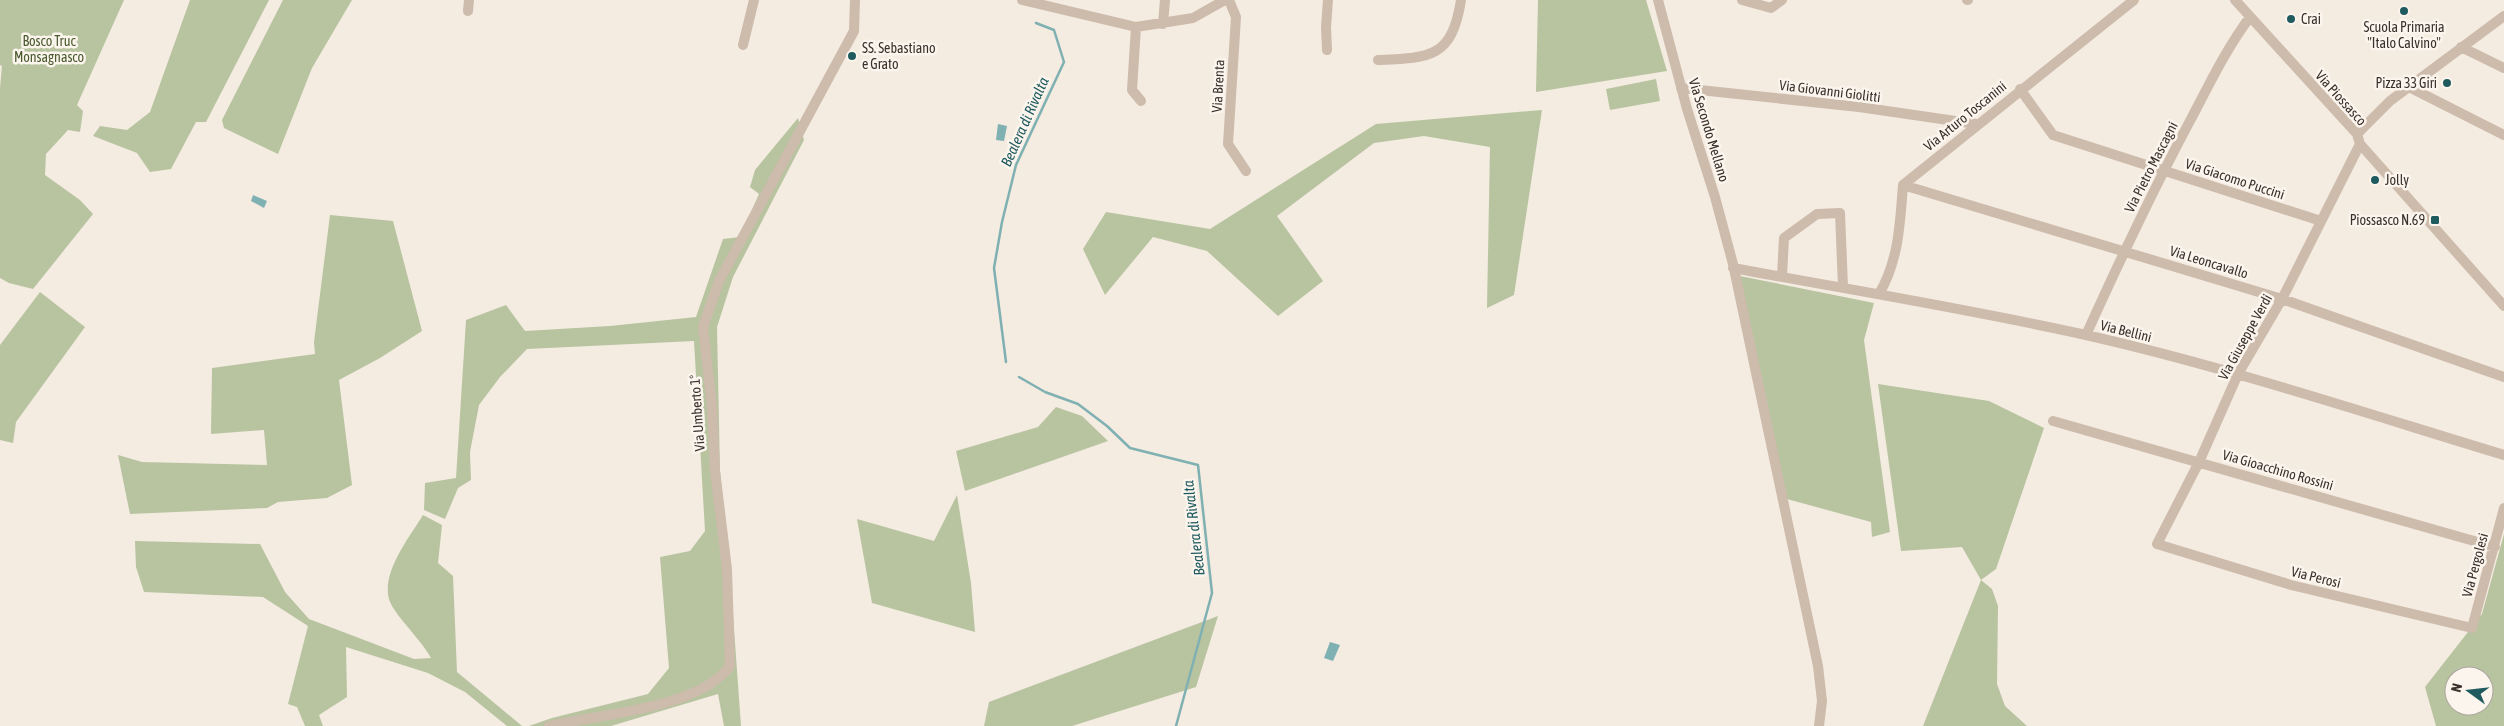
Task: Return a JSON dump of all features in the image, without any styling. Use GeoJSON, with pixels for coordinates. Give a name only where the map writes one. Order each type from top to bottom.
{"type":"FeatureCollection","features":[{"type":"Feature","properties":{"kind":"street"},"geometry":{"type":"LineString","coordinates":[[468,11],[469,0]]}},
{"type":"Feature","properties":{"kind":"street"},"geometry":{"type":"LineString","coordinates":[[743,45],[754,0]]}},
{"type":"Feature","properties":{"kind":"street","name":"Via Umberto 1°"},"geometry":{"type":"LineString","coordinates":[[549,726],[672,702],[721,677],[730,666],[727,569],[715,471],[712,406],[704,327],[719,281],[854,31],[855,0]]}},
{"type":"Feature","properties":{"kind":"street"},"geometry":{"type":"LineString","coordinates":[[1022,0],[1136,28],[1193,18],[1227,0]]}},
{"type":"Feature","properties":{"kind":"street"},"geometry":{"type":"LineString","coordinates":[[1163,24],[1165,0]]}},
{"type":"Feature","properties":{"kind":"street","name":"Via Brenta"},"geometry":{"type":"LineString","coordinates":[[1227,0],[1236,17],[1228,144],[1246,171]]}},
{"type":"Feature","properties":{"kind":"street"},"geometry":{"type":"LineString","coordinates":[[1327,50],[1328,0]]}},
{"type":"Feature","properties":{"kind":"street"},"geometry":{"type":"LineString","coordinates":[[1378,60],[1417,59],[1443,47],[1457,25],[1461,0]]}},
{"type":"Feature","properties":{"kind":"street","name":"Via Secondo Mellano"},"geometry":{"type":"LineString","coordinates":[[1658,0],[1715,197],[1752,346],[1818,666],[1822,701],[1819,726]]}},
{"type":"Feature","properties":{"kind":"street"},"geometry":{"type":"LineString","coordinates":[[1742,0],[1771,8],[1782,0]]}},
{"type":"Feature","properties":{"kind":"street","name":"Via Arturo Toscanini"},"geometry":{"type":"LineString","coordinates":[[1902,185],[1976,124],[2134,0]]}},
{"type":"Feature","properties":{"kind":"street","name":"Via Piossasco"},"geometry":{"type":"LineString","coordinates":[[2235,0],[2504,306]]}},
{"type":"Feature","properties":{"kind":"street","name":"Via Giuseppe Verdi"},"geometry":{"type":"LineString","coordinates":[[2157,544],[2199,462],[2238,374],[2282,299],[2359,139],[2390,101],[2504,16]]}},
{"type":"Feature","properties":{"kind":"street","name":"Via Pietro Mascagni"},"geometry":{"type":"LineString","coordinates":[[2086,335],[2123,251],[2164,171],[2226,53],[2250,17]]}},
{"type":"Feature","properties":{"kind":"street"},"geometry":{"type":"LineString","coordinates":[[1136,28],[1132,90],[1142,101]]}},
{"type":"Feature","properties":{"kind":"street"},"geometry":{"type":"LineString","coordinates":[[2461,48],[2504,68]]}},
{"type":"Feature","properties":{"kind":"street"},"geometry":{"type":"LineString","coordinates":[[2409,87],[2504,134]]}},
{"type":"Feature","properties":{"kind":"street","name":"Via Giovanni Giolitti"},"geometry":{"type":"LineString","coordinates":[[1682,88],[1859,107],[1976,124]]}},
{"type":"Feature","properties":{"kind":"street","name":"Via Giacomo Puccini"},"geometry":{"type":"LineString","coordinates":[[2020,89],[2053,135],[2321,221]]}},
{"type":"Feature","properties":{"kind":"street"},"geometry":{"type":"LineString","coordinates":[[1879,294],[1890,276],[1899,237],[1902,185]]}},
{"type":"Feature","properties":{"kind":"street","name":"Via Leoncavallo"},"geometry":{"type":"LineString","coordinates":[[1902,185],[2282,299],[2504,377]]}},
{"type":"Feature","properties":{"kind":"street"},"geometry":{"type":"LineString","coordinates":[[1782,276],[1784,238],[1817,214],[1840,213],[1843,288]]}},
{"type":"Feature","properties":{"kind":"street","name":"Via Bellini"},"geometry":{"type":"LineString","coordinates":[[1733,268],[1879,294],[2086,335],[2238,374],[2504,455]]}},
{"type":"Feature","properties":{"kind":"street","name":"Via Gioacchino Rossini"},"geometry":{"type":"LineString","coordinates":[[2053,421],[2495,547]]}},
{"type":"Feature","properties":{"kind":"street","name":"Via Pergolesi"},"geometry":{"type":"LineString","coordinates":[[2472,628],[2504,508]]}},
{"type":"Feature","properties":{"kind":"street","name":"Via Perosi"},"geometry":{"type":"LineString","coordinates":[[2157,544],[2291,585],[2472,628]]}},
{"type":"Feature","properties":{"kind":"green space","name":"Bosco Truc Monsagnasco"},"geometry":{"type":"Polygon","coordinates":[[[0,0],[124,0],[77,105],[83,111],[80,132],[68,130],[46,154],[45,175],[80,200],[93,214],[33,289],[9,283],[0,278],[0,88],[2,66],[0,65],[0,0]]]}},
{"type":"Feature","properties":{"kind":"green space"},"geometry":{"type":"Polygon","coordinates":[[[190,0],[269,0],[206,122],[196,122],[171,169],[150,172],[137,153],[93,136],[100,126],[127,130],[150,112],[190,0]]]}},
{"type":"Feature","properties":{"kind":"green space"},"geometry":{"type":"Polygon","coordinates":[[[283,0],[352,0],[312,68],[278,154],[224,128],[222,120],[283,0]]]}},
{"type":"Feature","properties":{"kind":"green space"},"geometry":{"type":"Polygon","coordinates":[[[1538,0],[1646,0],[1667,71],[1536,92],[1538,0]]]}},
{"type":"Feature","properties":{"kind":"green space"},"geometry":{"type":"Polygon","coordinates":[[[1656,79],[1660,101],[1610,110],[1606,89],[1656,79]]]}},
{"type":"Feature","properties":{"kind":"green space"},"geometry":{"type":"Polygon","coordinates":[[[1542,110],[1514,295],[1487,308],[1490,147],[1424,136],[1374,143],[1277,216],[1323,281],[1278,316],[1207,251],[1153,237],[1105,295],[1083,249],[1106,212],[1210,229],[1376,124],[1542,110]]]}},
{"type":"Feature","properties":{"kind":"green space"},"geometry":{"type":"Polygon","coordinates":[[[798,118],[804,140],[733,277],[717,327],[720,471],[729,559],[741,726],[724,726],[718,694],[611,726],[529,726],[552,718],[648,694],[669,668],[660,557],[690,551],[705,531],[694,341],[527,349],[500,377],[479,405],[470,452],[471,480],[458,488],[445,519],[424,510],[425,483],[456,478],[466,320],[506,305],[525,331],[610,326],[696,317],[723,239],[740,237],[759,194],[750,187],[755,170],[798,118]]]}},
{"type":"Feature","properties":{"kind":"green space"},"geometry":{"type":"Polygon","coordinates":[[[330,215],[393,221],[422,331],[380,358],[339,380],[352,485],[327,498],[278,502],[267,508],[130,514],[118,455],[142,462],[267,465],[264,430],[211,434],[212,368],[315,354],[314,342],[330,215]]]}},
{"type":"Feature","properties":{"kind":"green space"},"geometry":{"type":"Polygon","coordinates":[[[1740,276],[1874,303],[1864,340],[1890,532],[1872,537],[1871,522],[1787,499],[1740,276]]]}},
{"type":"Feature","properties":{"kind":"green space"},"geometry":{"type":"Polygon","coordinates":[[[40,292],[85,327],[16,422],[13,443],[0,440],[0,345],[40,292]]]}},
{"type":"Feature","properties":{"kind":"green space"},"geometry":{"type":"Polygon","coordinates":[[[1878,384],[1989,401],[2044,428],[1996,569],[1981,580],[1962,547],[1901,551],[1878,384]]]}},
{"type":"Feature","properties":{"kind":"green space"},"geometry":{"type":"Polygon","coordinates":[[[1056,407],[1082,416],[1108,441],[965,491],[956,451],[1038,427],[1056,407]]]}},
{"type":"Feature","properties":{"kind":"green space"},"geometry":{"type":"Polygon","coordinates":[[[957,495],[971,583],[975,632],[872,603],[857,519],[934,541],[957,495]]]}},
{"type":"Feature","properties":{"kind":"green space"},"geometry":{"type":"Polygon","coordinates":[[[423,515],[442,525],[438,563],[453,576],[457,672],[522,726],[507,726],[465,692],[428,673],[346,647],[347,697],[319,715],[323,726],[305,726],[297,707],[288,704],[308,626],[263,597],[144,592],[136,567],[135,541],[260,544],[285,592],[309,619],[414,659],[431,658],[396,613],[388,595],[388,584],[396,559],[423,515]]]}},
{"type":"Feature","properties":{"kind":"green space"},"geometry":{"type":"Polygon","coordinates":[[[2504,534],[2504,726],[2436,726],[2425,687],[2482,614],[2504,534]]]}},
{"type":"Feature","properties":{"kind":"green space"},"geometry":{"type":"Polygon","coordinates":[[[1981,580],[1992,589],[1998,606],[1997,684],[2005,706],[2027,726],[1923,726],[1981,580]]]}},
{"type":"Feature","properties":{"kind":"green space"},"geometry":{"type":"Polygon","coordinates":[[[1218,616],[1196,687],[1072,726],[984,726],[989,702],[1218,616]]]}},
{"type":"Feature","properties":{"kind":"water"},"geometry":{"type":"Polygon","coordinates":[[[998,124],[1007,126],[1004,141],[996,140],[998,124]]]}},
{"type":"Feature","properties":{"kind":"water"},"geometry":{"type":"Polygon","coordinates":[[[253,195],[267,201],[264,208],[251,201],[253,195]]]}},
{"type":"Feature","properties":{"kind":"water"},"geometry":{"type":"Polygon","coordinates":[[[1330,642],[1340,645],[1333,661],[1324,658],[1330,642]]]}},
{"type":"Feature","properties":{"kind":"waterway","name":"Bealera di Rivalta"},"geometry":{"type":"LineString","coordinates":[[1006,362],[994,268],[1002,222],[1016,165],[1064,62],[1054,30],[1036,23]]}},
{"type":"Feature","properties":{"kind":"waterway","name":"Bealera di Rivalta"},"geometry":{"type":"LineString","coordinates":[[1019,377],[1045,392],[1078,404],[1107,426],[1130,448],[1198,465],[1212,593],[1176,726]]}},
{"type":"Feature","properties":{"kind":"place","name":"Scuola Primaria \"Italo Calvino\""},"geometry":{"type":"Point","coordinates":[2404,11]}},
{"type":"Feature","properties":{"kind":"place","name":"Crai"},"geometry":{"type":"Point","coordinates":[2291,19]}},
{"type":"Feature","properties":{"kind":"place","name":"SS. Sebastiano e Grato"},"geometry":{"type":"Point","coordinates":[852,56]}},
{"type":"Feature","properties":{"kind":"place","name":"Pizza 33 Giri"},"geometry":{"type":"Point","coordinates":[2447,83]}},
{"type":"Feature","properties":{"kind":"place","name":"Jolly"},"geometry":{"type":"Point","coordinates":[2375,180]}},
{"type":"Feature","properties":{"kind":"place","name":"Piossasco N.69"},"geometry":{"type":"Point","coordinates":[2435,220]}}]}
